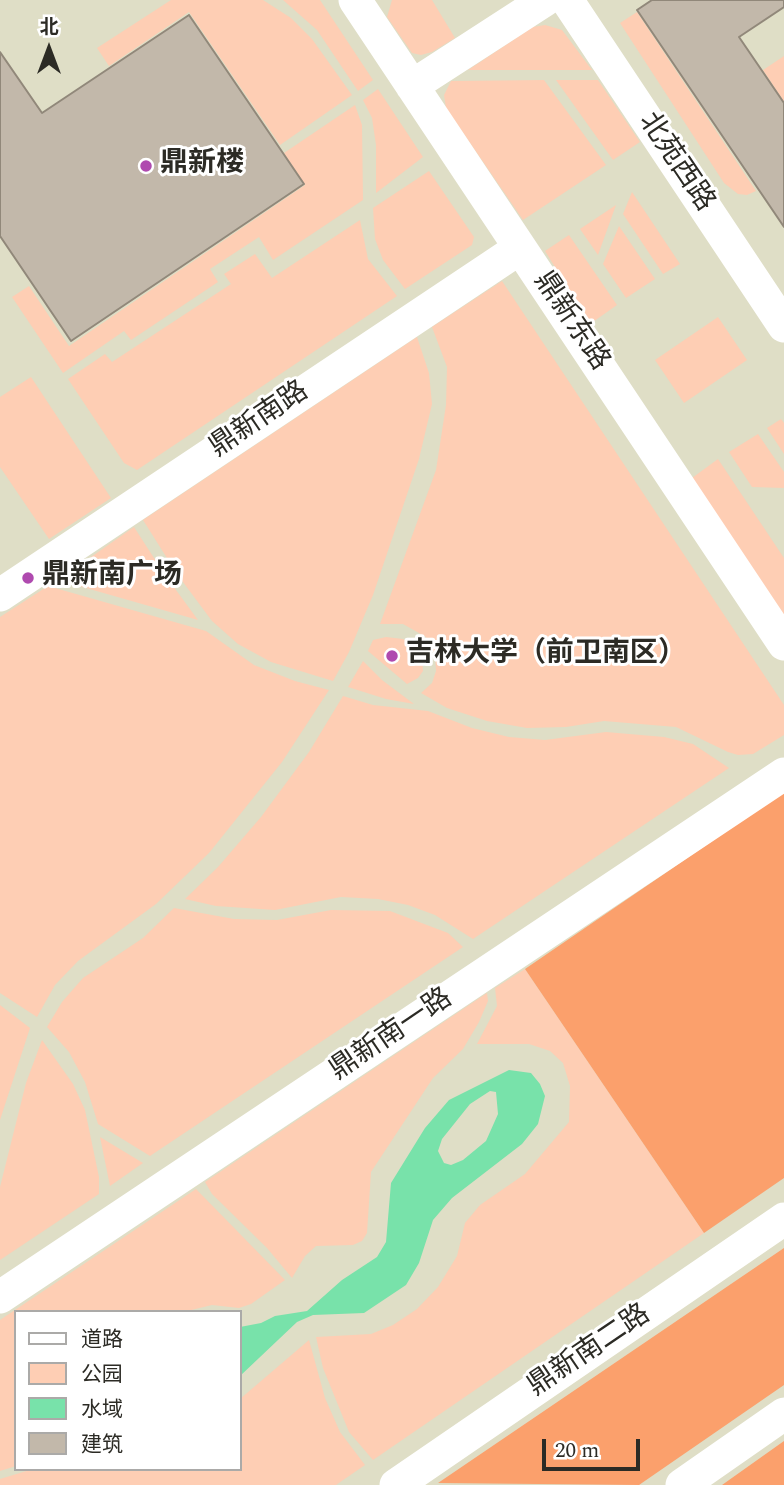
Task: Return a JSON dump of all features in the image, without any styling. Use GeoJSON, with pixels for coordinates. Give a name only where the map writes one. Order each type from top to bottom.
{"type":"FeatureCollection","features":[{"type":"Feature","properties":{"kind":"lane","name":"鼎新东路"},"geometry":{"type":"LineString","coordinates":[[355,0],[784,644]]}},
{"type":"Feature","properties":{"kind":"lane"},"geometry":{"type":"LineString","coordinates":[[412,86],[545,0]]}},
{"type":"Feature","properties":{"kind":"lane","name":"北苑西路"},"geometry":{"type":"LineString","coordinates":[[567,0],[784,326]]}},
{"type":"Feature","properties":{"kind":"lane","name":"鼎新南路"},"geometry":{"type":"LineString","coordinates":[[0,595],[520,248]]}},
{"type":"Feature","properties":{"kind":"lane","name":"鼎新南一路"},"geometry":{"type":"LineString","coordinates":[[0,1297],[784,774]]}},
{"type":"Feature","properties":{"kind":"lane","name":"鼎新南二路"},"geometry":{"type":"LineString","coordinates":[[397,1485],[784,1219]]}},
{"type":"Feature","properties":{"kind":"lane"},"geometry":{"type":"LineString","coordinates":[[682,1485],[784,1414]]}},
{"type":"Feature","properties":{"kind":"shaded area","name":"吉林大学（前卫南区）"},"geometry":{"type":"Polygon","coordinates":[[[0,0],[784,0],[784,1485],[0,1485],[0,0]]]}},
{"type":"Feature","properties":{"kind":"shaded area"},"geometry":{"type":"Polygon","coordinates":[[[784,792],[784,1178],[704,1233],[525,969],[784,792]]]}},
{"type":"Feature","properties":{"kind":"shaded area"},"geometry":{"type":"Polygon","coordinates":[[[784,1248],[784,1385],[639,1485],[438,1483],[784,1248]]]}},
{"type":"Feature","properties":{"kind":"shaded area"},"geometry":{"type":"Polygon","coordinates":[[[784,1441],[784,1485],[722,1485],[784,1441]]]}},
{"type":"Feature","properties":{"kind":"green space"},"geometry":{"type":"Polygon","coordinates":[[[171,0],[263,0],[291,18],[312,39],[352,95],[280,145],[189,12],[109,66],[97,48],[171,0]]]}},
{"type":"Feature","properties":{"kind":"green space"},"geometry":{"type":"Polygon","coordinates":[[[283,0],[320,0],[373,80],[358,91],[317,30],[283,0]]]}},
{"type":"Feature","properties":{"kind":"green space"},"geometry":{"type":"Polygon","coordinates":[[[392,0],[432,0],[455,38],[432,52],[421,55],[412,53],[387,17],[392,0]]]}},
{"type":"Feature","properties":{"kind":"green space"},"geometry":{"type":"Polygon","coordinates":[[[637,12],[756,191],[747,195],[738,194],[724,183],[620,23],[637,12]]]}},
{"type":"Feature","properties":{"kind":"green space"},"geometry":{"type":"Polygon","coordinates":[[[545,25],[562,30],[592,70],[468,70],[533,27],[545,25]]]}},
{"type":"Feature","properties":{"kind":"green space"},"geometry":{"type":"Polygon","coordinates":[[[784,56],[784,102],[763,70],[784,56]]]}},
{"type":"Feature","properties":{"kind":"green space"},"geometry":{"type":"Polygon","coordinates":[[[544,80],[606,165],[523,220],[446,108],[444,95],[451,81],[544,80]]]}},
{"type":"Feature","properties":{"kind":"green space"},"geometry":{"type":"Polygon","coordinates":[[[556,80],[598,80],[640,142],[613,160],[556,80]]]}},
{"type":"Feature","properties":{"kind":"green space"},"geometry":{"type":"Polygon","coordinates":[[[378,89],[423,157],[376,193],[376,145],[372,118],[363,100],[378,89]]]}},
{"type":"Feature","properties":{"kind":"green space"},"geometry":{"type":"Polygon","coordinates":[[[355,105],[362,125],[363,200],[273,260],[259,237],[210,269],[218,282],[131,340],[124,331],[63,373],[12,297],[29,286],[69,346],[305,185],[284,153],[355,105]]]}},
{"type":"Feature","properties":{"kind":"green space"},"geometry":{"type":"Polygon","coordinates":[[[429,171],[474,237],[472,245],[405,289],[383,260],[375,239],[373,208],[429,171]]]}},
{"type":"Feature","properties":{"kind":"green space"},"geometry":{"type":"Polygon","coordinates":[[[632,192],[680,264],[663,274],[623,214],[632,192]]]}},
{"type":"Feature","properties":{"kind":"green space"},"geometry":{"type":"Polygon","coordinates":[[[616,205],[598,255],[580,229],[616,205]]]}},
{"type":"Feature","properties":{"kind":"green space"},"geometry":{"type":"Polygon","coordinates":[[[360,220],[368,259],[397,296],[137,470],[124,463],[68,379],[105,354],[112,362],[231,284],[224,274],[255,254],[272,278],[360,220]]]}},
{"type":"Feature","properties":{"kind":"green space"},"geometry":{"type":"Polygon","coordinates":[[[619,226],[655,279],[626,298],[603,264],[619,226]]]}},
{"type":"Feature","properties":{"kind":"green space"},"geometry":{"type":"Polygon","coordinates":[[[569,235],[617,305],[590,324],[545,251],[569,235]]]}},
{"type":"Feature","properties":{"kind":"green space"},"geometry":{"type":"Polygon","coordinates":[[[502,281],[784,705],[784,735],[753,754],[738,755],[728,752],[676,727],[604,721],[566,727],[527,728],[487,721],[447,708],[421,693],[432,683],[436,671],[435,655],[426,637],[403,624],[380,624],[436,470],[446,405],[447,367],[432,327],[502,281]]]}},
{"type":"Feature","properties":{"kind":"green space"},"geometry":{"type":"Polygon","coordinates":[[[718,317],[747,360],[684,403],[655,360],[718,317]]]}},
{"type":"Feature","properties":{"kind":"green space"},"geometry":{"type":"Polygon","coordinates":[[[417,337],[429,373],[432,404],[419,459],[373,595],[349,652],[333,681],[271,662],[238,644],[212,621],[177,574],[143,520],[417,337]]]}},
{"type":"Feature","properties":{"kind":"green space"},"geometry":{"type":"Polygon","coordinates":[[[31,377],[111,498],[49,539],[0,467],[0,397],[31,377]]]}},
{"type":"Feature","properties":{"kind":"green space"},"geometry":{"type":"Polygon","coordinates":[[[781,419],[784,423],[784,454],[767,428],[781,419]]]}},
{"type":"Feature","properties":{"kind":"green space"},"geometry":{"type":"Polygon","coordinates":[[[758,434],[784,472],[784,488],[752,487],[729,452],[758,434]]]}},
{"type":"Feature","properties":{"kind":"green space"},"geometry":{"type":"Polygon","coordinates":[[[718,459],[784,558],[784,615],[692,478],[718,459]]]}},
{"type":"Feature","properties":{"kind":"green space"},"geometry":{"type":"Polygon","coordinates":[[[134,527],[165,575],[198,620],[58,580],[134,527]]]}},
{"type":"Feature","properties":{"kind":"green space"},"geometry":{"type":"Polygon","coordinates":[[[48,586],[206,631],[254,665],[295,681],[329,690],[282,762],[209,853],[156,904],[78,961],[55,985],[37,1017],[0,993],[0,617],[48,586]]]}},
{"type":"Feature","properties":{"kind":"green space"},"geometry":{"type":"Polygon","coordinates":[[[386,637],[403,639],[414,645],[422,659],[423,671],[418,678],[407,684],[368,651],[373,640],[386,637]]]}},
{"type":"Feature","properties":{"kind":"green space"},"geometry":{"type":"Polygon","coordinates":[[[363,661],[382,680],[414,704],[386,699],[348,687],[363,661]]]}},
{"type":"Feature","properties":{"kind":"green space"},"geometry":{"type":"Polygon","coordinates":[[[343,696],[373,705],[428,711],[472,728],[509,737],[545,740],[606,732],[664,737],[693,744],[729,768],[473,939],[435,915],[408,905],[378,899],[341,897],[275,910],[216,906],[185,899],[218,867],[261,817],[309,752],[343,696]]]}},
{"type":"Feature","properties":{"kind":"green space"},"geometry":{"type":"Polygon","coordinates":[[[174,908],[234,919],[277,920],[331,910],[390,911],[448,933],[463,947],[150,1156],[98,1124],[85,1082],[69,1052],[47,1027],[62,1002],[83,978],[143,938],[174,908]]]}},
{"type":"Feature","properties":{"kind":"green space"},"geometry":{"type":"Polygon","coordinates":[[[525,969],[704,1233],[373,1460],[349,1432],[323,1368],[316,1337],[371,1334],[393,1325],[417,1309],[438,1287],[457,1256],[465,1223],[480,1205],[525,1174],[569,1122],[570,1086],[563,1063],[550,1051],[529,1044],[477,1044],[497,1006],[495,988],[525,969]]]}},
{"type":"Feature","properties":{"kind":"green space"},"geometry":{"type":"Polygon","coordinates":[[[487,993],[488,1001],[479,1022],[463,1049],[433,1078],[371,1172],[367,1233],[362,1241],[353,1245],[316,1246],[305,1256],[292,1278],[267,1248],[212,1194],[205,1182],[487,993]]]}},
{"type":"Feature","properties":{"kind":"green space"},"geometry":{"type":"Polygon","coordinates":[[[0,1005],[30,1028],[0,1120],[0,1005]]]}},
{"type":"Feature","properties":{"kind":"green space"},"geometry":{"type":"Polygon","coordinates":[[[42,1040],[73,1084],[85,1110],[99,1177],[99,1194],[0,1260],[0,1187],[26,1083],[42,1040]]]}},
{"type":"Feature","properties":{"kind":"green space"},"geometry":{"type":"Polygon","coordinates":[[[100,1137],[143,1163],[110,1186],[100,1137]]]}},
{"type":"Feature","properties":{"kind":"green space"},"geometry":{"type":"Polygon","coordinates":[[[196,1189],[285,1280],[251,1304],[239,1308],[212,1305],[191,1310],[15,1310],[196,1189]]]}},
{"type":"Feature","properties":{"kind":"green space"},"geometry":{"type":"Polygon","coordinates":[[[14,1311],[14,1467],[0,1471],[0,1320],[14,1311]]]}},
{"type":"Feature","properties":{"kind":"green space"},"geometry":{"type":"Polygon","coordinates":[[[309,1340],[325,1398],[340,1432],[365,1465],[336,1485],[0,1485],[0,1479],[26,1471],[242,1471],[242,1397],[309,1340]]]}},
{"type":"Feature","properties":{"kind":"water"},"geometry":{"type":"Polygon","coordinates":[[[509,1070],[531,1073],[545,1096],[538,1124],[522,1144],[452,1198],[433,1220],[419,1263],[406,1285],[364,1313],[313,1315],[297,1322],[242,1374],[242,1327],[261,1323],[275,1316],[307,1311],[342,1280],[377,1257],[386,1242],[391,1183],[425,1128],[449,1100],[509,1070]],[[490,1091],[470,1104],[442,1139],[438,1151],[444,1163],[451,1165],[463,1160],[486,1141],[498,1114],[496,1092],[490,1091]]]}},
{"type":"Feature","properties":{"kind":"building"},"geometry":{"type":"Polygon","coordinates":[[[652,0],[784,0],[784,7],[739,37],[784,103],[784,227],[637,10],[652,0]]]}},
{"type":"Feature","properties":{"kind":"building","name":"鼎新楼"},"geometry":{"type":"Polygon","coordinates":[[[189,15],[304,184],[71,341],[0,236],[0,52],[42,113],[189,15]]]}},
{"type":"Feature","properties":{"kind":"place","name":"鼎新楼"},"geometry":{"type":"Point","coordinates":[146,166]}},
{"type":"Feature","properties":{"kind":"place","name":"鼎新南广场"},"geometry":{"type":"Point","coordinates":[28,578]}},
{"type":"Feature","properties":{"kind":"place","name":"吉林大学（前卫南区）"},"geometry":{"type":"Point","coordinates":[392,656]}}]}
